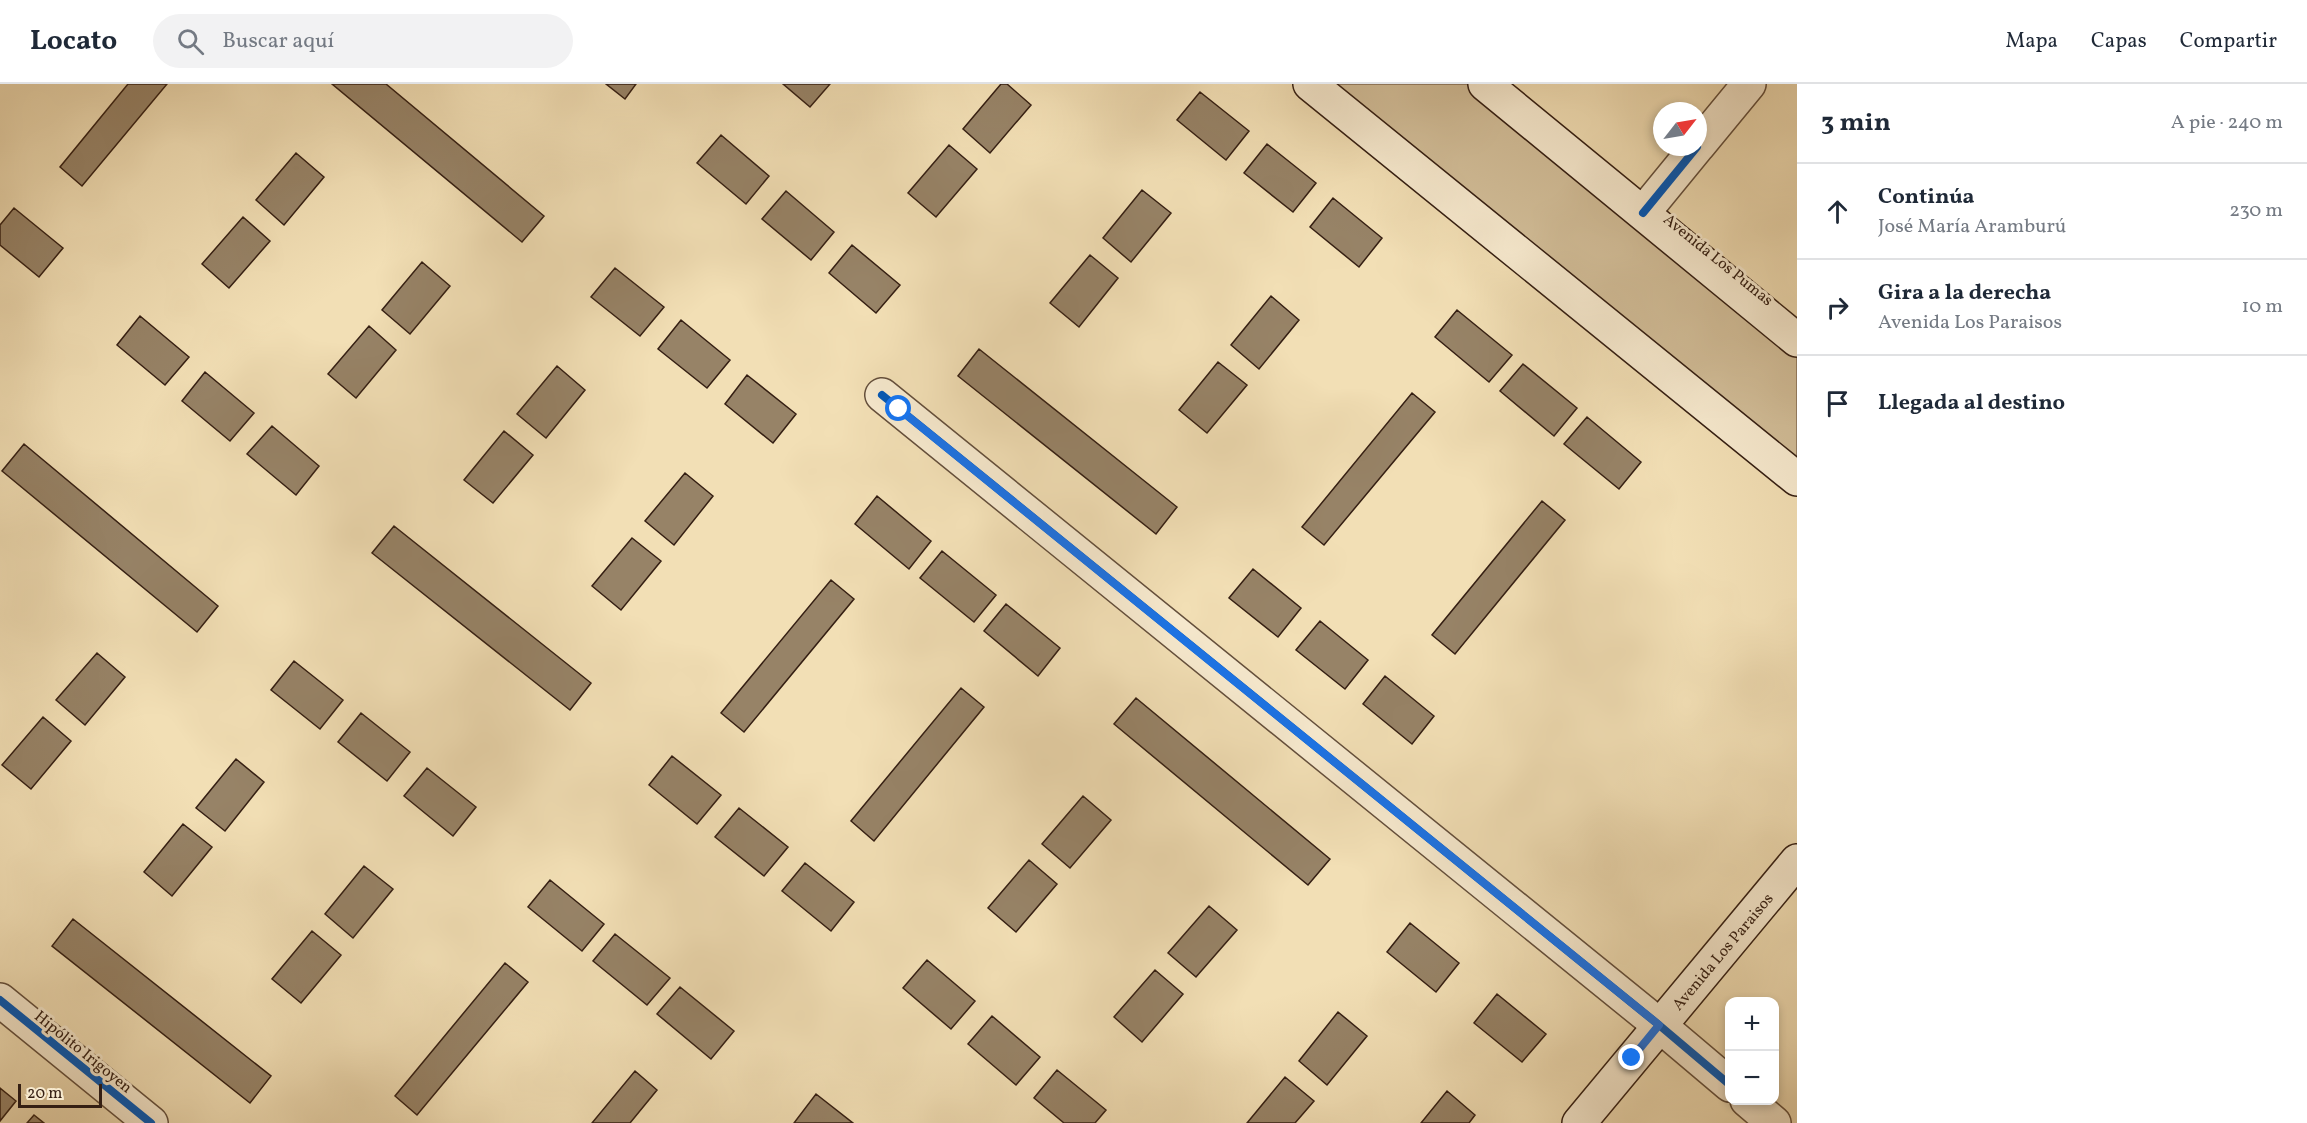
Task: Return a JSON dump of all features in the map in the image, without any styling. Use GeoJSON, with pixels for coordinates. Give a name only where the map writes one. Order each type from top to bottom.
{"type":"FeatureCollection","features":[{"type":"Feature","properties":{"kind":"street"},"geometry":{"type":"LineString","coordinates":[[1310,84],[1797,478]]}},
{"type":"Feature","properties":{"kind":"street","name":"Avenida Los Pumas"},"geometry":{"type":"LineString","coordinates":[[1485,84],[1797,340]]}},
{"type":"Feature","properties":{"kind":"street"},"geometry":{"type":"LineString","coordinates":[[1707,135],[1749,84]]}},
{"type":"Feature","properties":{"kind":"street"},"geometry":{"type":"LineString","coordinates":[[1643,213],[1690,156]]}},
{"type":"Feature","properties":{"kind":"street"},"geometry":{"type":"LineString","coordinates":[[882,395],[1725,1081]]}},
{"type":"Feature","properties":{"kind":"street","name":"Avenida Los Paraisos"},"geometry":{"type":"LineString","coordinates":[[1579,1123],[1797,861]]}},
{"type":"Feature","properties":{"kind":"street","name":"Hipólito Irigoyen"},"geometry":{"type":"LineString","coordinates":[[0,1000],[151,1123]]}},
{"type":"Feature","properties":{"kind":"street"},"geometry":{"type":"LineString","coordinates":[[1753,1105],[1774,1123]]}},
{"type":"Feature","properties":{"kind":"shaded area"},"geometry":{"type":"Polygon","coordinates":[[[1310,84],[1480,84],[1797,344],[1797,478],[1310,84]]]}},
{"type":"Feature","properties":{"kind":"building"},"geometry":{"type":"Polygon","coordinates":[[[128,84],[167,84],[82,186],[60,167],[128,84]]]}},
{"type":"Feature","properties":{"kind":"building"},"geometry":{"type":"Polygon","coordinates":[[[332,84],[386,84],[544,216],[522,242],[332,84]]]}},
{"type":"Feature","properties":{"kind":"building"},"geometry":{"type":"Polygon","coordinates":[[[606,84],[636,84],[625,99],[606,84]]]}},
{"type":"Feature","properties":{"kind":"building"},"geometry":{"type":"Polygon","coordinates":[[[783,84],[830,84],[810,107],[783,84]]]}},
{"type":"Feature","properties":{"kind":"building"},"geometry":{"type":"Polygon","coordinates":[[[1001,84],[1007,84],[1031,105],[990,153],[963,129],[1001,84]]]}},
{"type":"Feature","properties":{"kind":"building"},"geometry":{"type":"Polygon","coordinates":[[[1200,92],[1249,131],[1226,160],[1177,120],[1200,92]]]}},
{"type":"Feature","properties":{"kind":"building"},"geometry":{"type":"Polygon","coordinates":[[[721,135],[769,176],[746,204],[697,163],[721,135]]]}},
{"type":"Feature","properties":{"kind":"building"},"geometry":{"type":"Polygon","coordinates":[[[1267,144],[1316,183],[1293,212],[1244,173],[1267,144]]]}},
{"type":"Feature","properties":{"kind":"building"},"geometry":{"type":"Polygon","coordinates":[[[949,145],[977,169],[936,217],[908,193],[949,145]]]}},
{"type":"Feature","properties":{"kind":"building"},"geometry":{"type":"Polygon","coordinates":[[[296,153],[324,177],[284,225],[256,200],[296,153]]]}},
{"type":"Feature","properties":{"kind":"building"},"geometry":{"type":"Polygon","coordinates":[[[1142,190],[1171,213],[1131,262],[1103,238],[1142,190]]]}},
{"type":"Feature","properties":{"kind":"building"},"geometry":{"type":"Polygon","coordinates":[[[786,191],[834,232],[811,260],[762,219],[786,191]]]}},
{"type":"Feature","properties":{"kind":"building"},"geometry":{"type":"Polygon","coordinates":[[[1333,198],[1382,238],[1359,267],[1310,227],[1333,198]]]}},
{"type":"Feature","properties":{"kind":"building"},"geometry":{"type":"Polygon","coordinates":[[[14,208],[63,248],[39,277],[0,245],[0,225],[14,208]]]}},
{"type":"Feature","properties":{"kind":"building"},"geometry":{"type":"Polygon","coordinates":[[[243,217],[270,241],[229,288],[202,264],[243,217]]]}},
{"type":"Feature","properties":{"kind":"building"},"geometry":{"type":"Polygon","coordinates":[[[852,245],[900,285],[876,313],[829,273],[852,245]]]}},
{"type":"Feature","properties":{"kind":"building"},"geometry":{"type":"Polygon","coordinates":[[[1090,255],[1118,278],[1079,327],[1050,303],[1090,255]]]}},
{"type":"Feature","properties":{"kind":"building"},"geometry":{"type":"Polygon","coordinates":[[[422,262],[450,286],[410,334],[382,310],[422,262]]]}},
{"type":"Feature","properties":{"kind":"building"},"geometry":{"type":"Polygon","coordinates":[[[615,268],[664,307],[640,336],[591,297],[615,268]]]}},
{"type":"Feature","properties":{"kind":"building"},"geometry":{"type":"Polygon","coordinates":[[[1271,296],[1299,320],[1259,369],[1231,345],[1271,296]]]}},
{"type":"Feature","properties":{"kind":"building"},"geometry":{"type":"Polygon","coordinates":[[[1457,310],[1512,355],[1489,382],[1435,337],[1457,310]]]}},
{"type":"Feature","properties":{"kind":"building"},"geometry":{"type":"Polygon","coordinates":[[[140,316],[189,357],[165,385],[117,345],[140,316]]]}},
{"type":"Feature","properties":{"kind":"building"},"geometry":{"type":"Polygon","coordinates":[[[681,320],[730,360],[707,388],[658,349],[681,320]]]}},
{"type":"Feature","properties":{"kind":"building"},"geometry":{"type":"Polygon","coordinates":[[[369,326],[396,350],[356,398],[328,374],[369,326]]]}},
{"type":"Feature","properties":{"kind":"building"},"geometry":{"type":"Polygon","coordinates":[[[979,349],[1177,507],[1156,534],[958,376],[979,349]]]}},
{"type":"Feature","properties":{"kind":"building"},"geometry":{"type":"Polygon","coordinates":[[[1218,362],[1247,385],[1207,433],[1179,410],[1218,362]]]}},
{"type":"Feature","properties":{"kind":"building"},"geometry":{"type":"Polygon","coordinates":[[[1523,364],[1577,408],[1554,436],[1500,391],[1523,364]]]}},
{"type":"Feature","properties":{"kind":"building"},"geometry":{"type":"Polygon","coordinates":[[[557,366],[585,390],[546,438],[517,414],[557,366]]]}},
{"type":"Feature","properties":{"kind":"building"},"geometry":{"type":"Polygon","coordinates":[[[205,372],[254,413],[230,441],[182,401],[205,372]]]}},
{"type":"Feature","properties":{"kind":"building"},"geometry":{"type":"Polygon","coordinates":[[[747,375],[796,414],[773,443],[725,404],[747,375]]]}},
{"type":"Feature","properties":{"kind":"building"},"geometry":{"type":"Polygon","coordinates":[[[1412,393],[1435,412],[1324,545],[1302,527],[1412,393]]]}},
{"type":"Feature","properties":{"kind":"building"},"geometry":{"type":"Polygon","coordinates":[[[1587,417],[1641,462],[1619,489],[1564,444],[1587,417]]]}},
{"type":"Feature","properties":{"kind":"building"},"geometry":{"type":"Polygon","coordinates":[[[272,426],[319,466],[296,495],[247,454],[272,426]]]}},
{"type":"Feature","properties":{"kind":"building"},"geometry":{"type":"Polygon","coordinates":[[[504,431],[533,455],[493,503],[464,480],[504,431]]]}},
{"type":"Feature","properties":{"kind":"building"},"geometry":{"type":"Polygon","coordinates":[[[24,444],[218,606],[197,632],[2,471],[24,444]]]}},
{"type":"Feature","properties":{"kind":"building"},"geometry":{"type":"Polygon","coordinates":[[[685,473],[713,496],[674,545],[645,521],[685,473]]]}},
{"type":"Feature","properties":{"kind":"building"},"geometry":{"type":"Polygon","coordinates":[[[877,496],[931,541],[909,569],[855,524],[877,496]]]}},
{"type":"Feature","properties":{"kind":"building"},"geometry":{"type":"Polygon","coordinates":[[[1542,501],[1565,520],[1455,654],[1432,635],[1542,501]]]}},
{"type":"Feature","properties":{"kind":"building"},"geometry":{"type":"Polygon","coordinates":[[[394,526],[591,683],[570,710],[372,553],[394,526]]]}},
{"type":"Feature","properties":{"kind":"building"},"geometry":{"type":"Polygon","coordinates":[[[632,538],[661,561],[621,610],[592,586],[632,538]]]}},
{"type":"Feature","properties":{"kind":"building"},"geometry":{"type":"Polygon","coordinates":[[[942,551],[996,595],[974,622],[920,578],[942,551]]]}},
{"type":"Feature","properties":{"kind":"building"},"geometry":{"type":"Polygon","coordinates":[[[1253,569],[1301,608],[1278,637],[1229,598],[1253,569]]]}},
{"type":"Feature","properties":{"kind":"building"},"geometry":{"type":"Polygon","coordinates":[[[831,580],[854,599],[744,732],[721,713],[831,580]]]}},
{"type":"Feature","properties":{"kind":"building"},"geometry":{"type":"Polygon","coordinates":[[[1006,604],[1060,648],[1038,676],[984,631],[1006,604]]]}},
{"type":"Feature","properties":{"kind":"building"},"geometry":{"type":"Polygon","coordinates":[[[1320,621],[1368,660],[1345,689],[1296,650],[1320,621]]]}},
{"type":"Feature","properties":{"kind":"building"},"geometry":{"type":"Polygon","coordinates":[[[97,653],[125,677],[85,725],[56,700],[97,653]]]}},
{"type":"Feature","properties":{"kind":"building"},"geometry":{"type":"Polygon","coordinates":[[[294,661],[343,700],[320,729],[271,690],[294,661]]]}},
{"type":"Feature","properties":{"kind":"building"},"geometry":{"type":"Polygon","coordinates":[[[1385,676],[1434,716],[1412,744],[1363,704],[1385,676]]]}},
{"type":"Feature","properties":{"kind":"building"},"geometry":{"type":"Polygon","coordinates":[[[961,688],[984,707],[874,841],[851,821],[961,688]]]}},
{"type":"Feature","properties":{"kind":"building"},"geometry":{"type":"Polygon","coordinates":[[[1136,698],[1330,859],[1308,885],[1114,724],[1136,698]]]}},
{"type":"Feature","properties":{"kind":"building"},"geometry":{"type":"Polygon","coordinates":[[[361,713],[410,752],[387,781],[338,742],[361,713]]]}},
{"type":"Feature","properties":{"kind":"building"},"geometry":{"type":"Polygon","coordinates":[[[43,717],[71,741],[31,789],[2,765],[43,717]]]}},
{"type":"Feature","properties":{"kind":"building"},"geometry":{"type":"Polygon","coordinates":[[[672,756],[721,795],[697,824],[649,785],[672,756]]]}},
{"type":"Feature","properties":{"kind":"building"},"geometry":{"type":"Polygon","coordinates":[[[236,759],[264,782],[225,831],[196,808],[236,759]]]}},
{"type":"Feature","properties":{"kind":"building"},"geometry":{"type":"Polygon","coordinates":[[[427,768],[476,807],[453,836],[404,796],[427,768]]]}},
{"type":"Feature","properties":{"kind":"building"},"geometry":{"type":"Polygon","coordinates":[[[1083,796],[1111,820],[1070,868],[1042,844],[1083,796]]]}},
{"type":"Feature","properties":{"kind":"building"},"geometry":{"type":"Polygon","coordinates":[[[739,808],[788,847],[764,876],[715,837],[739,808]]]}},
{"type":"Feature","properties":{"kind":"building"},"geometry":{"type":"Polygon","coordinates":[[[183,824],[212,847],[172,896],[144,872],[183,824]]]}},
{"type":"Feature","properties":{"kind":"building"},"geometry":{"type":"Polygon","coordinates":[[[1029,860],[1057,884],[1016,932],[988,908],[1029,860]]]}},
{"type":"Feature","properties":{"kind":"building"},"geometry":{"type":"Polygon","coordinates":[[[805,863],[854,902],[831,931],[782,891],[805,863]]]}},
{"type":"Feature","properties":{"kind":"building"},"geometry":{"type":"Polygon","coordinates":[[[364,866],[393,889],[353,938],[325,914],[364,866]]]}},
{"type":"Feature","properties":{"kind":"building"},"geometry":{"type":"Polygon","coordinates":[[[550,880],[604,924],[582,951],[528,907],[550,880]]]}},
{"type":"Feature","properties":{"kind":"building"},"geometry":{"type":"Polygon","coordinates":[[[1209,906],[1237,930],[1196,977],[1168,953],[1209,906]]]}},
{"type":"Feature","properties":{"kind":"building"},"geometry":{"type":"Polygon","coordinates":[[[73,919],[271,1076],[250,1103],[52,946],[73,919]]]}},
{"type":"Feature","properties":{"kind":"building"},"geometry":{"type":"Polygon","coordinates":[[[1410,923],[1459,963],[1436,992],[1387,952],[1410,923]]]}},
{"type":"Feature","properties":{"kind":"building"},"geometry":{"type":"Polygon","coordinates":[[[312,931],[341,955],[301,1003],[272,979],[312,931]]]}},
{"type":"Feature","properties":{"kind":"building"},"geometry":{"type":"Polygon","coordinates":[[[615,934],[670,978],[647,1005],[593,961],[615,934]]]}},
{"type":"Feature","properties":{"kind":"building"},"geometry":{"type":"Polygon","coordinates":[[[927,960],[975,1001],[951,1029],[903,988],[927,960]]]}},
{"type":"Feature","properties":{"kind":"building"},"geometry":{"type":"Polygon","coordinates":[[[505,963],[528,982],[417,1115],[395,1096],[505,963]]]}},
{"type":"Feature","properties":{"kind":"building"},"geometry":{"type":"Polygon","coordinates":[[[1155,970],[1183,994],[1142,1042],[1114,1017],[1155,970]]]}},
{"type":"Feature","properties":{"kind":"building"},"geometry":{"type":"Polygon","coordinates":[[[680,987],[734,1031],[711,1059],[657,1014],[680,987]]]}},
{"type":"Feature","properties":{"kind":"building"},"geometry":{"type":"Polygon","coordinates":[[[1497,994],[1546,1034],[1522,1062],[1474,1023],[1497,994]]]}},
{"type":"Feature","properties":{"kind":"building"},"geometry":{"type":"Polygon","coordinates":[[[1338,1012],[1367,1036],[1327,1085],[1299,1061],[1338,1012]]]}},
{"type":"Feature","properties":{"kind":"building"},"geometry":{"type":"Polygon","coordinates":[[[992,1016],[1040,1057],[1016,1085],[968,1044],[992,1016]]]}},
{"type":"Feature","properties":{"kind":"building"},"geometry":{"type":"Polygon","coordinates":[[[1057,1070],[1106,1110],[1095,1123],[1064,1123],[1034,1098],[1057,1070]]]}},
{"type":"Feature","properties":{"kind":"building"},"geometry":{"type":"Polygon","coordinates":[[[635,1071],[657,1090],[630,1123],[592,1123],[635,1071]]]}},
{"type":"Feature","properties":{"kind":"building"},"geometry":{"type":"Polygon","coordinates":[[[1285,1077],[1314,1101],[1295,1123],[1247,1123],[1285,1077]]]}},
{"type":"Feature","properties":{"kind":"building"},"geometry":{"type":"Polygon","coordinates":[[[0,1088],[16,1101],[0,1121],[0,1088]]]}},
{"type":"Feature","properties":{"kind":"building"},"geometry":{"type":"Polygon","coordinates":[[[1447,1091],[1475,1115],[1469,1123],[1421,1123],[1447,1091]]]}},
{"type":"Feature","properties":{"kind":"building"},"geometry":{"type":"Polygon","coordinates":[[[816,1094],[853,1123],[794,1123],[816,1094]]]}},
{"type":"Feature","properties":{"kind":"building"},"geometry":{"type":"Polygon","coordinates":[[[34,1115],[44,1123],[27,1123],[34,1115]]]}},
{"type":"Feature","properties":{"kind":"cycle path"},"geometry":{"type":"LineString","coordinates":[[1643,213],[1690,156]]}},
{"type":"Feature","properties":{"kind":"cycle path"},"geometry":{"type":"LineString","coordinates":[[882,395],[1725,1081]]}},
{"type":"Feature","properties":{"kind":"cycle path"},"geometry":{"type":"LineString","coordinates":[[0,1000],[151,1123]]}},
{"type":"Feature","properties":{"kind":"route"},"geometry":{"type":"LineString","coordinates":[[899,409],[1659,1025],[1632,1058]]}}]}
